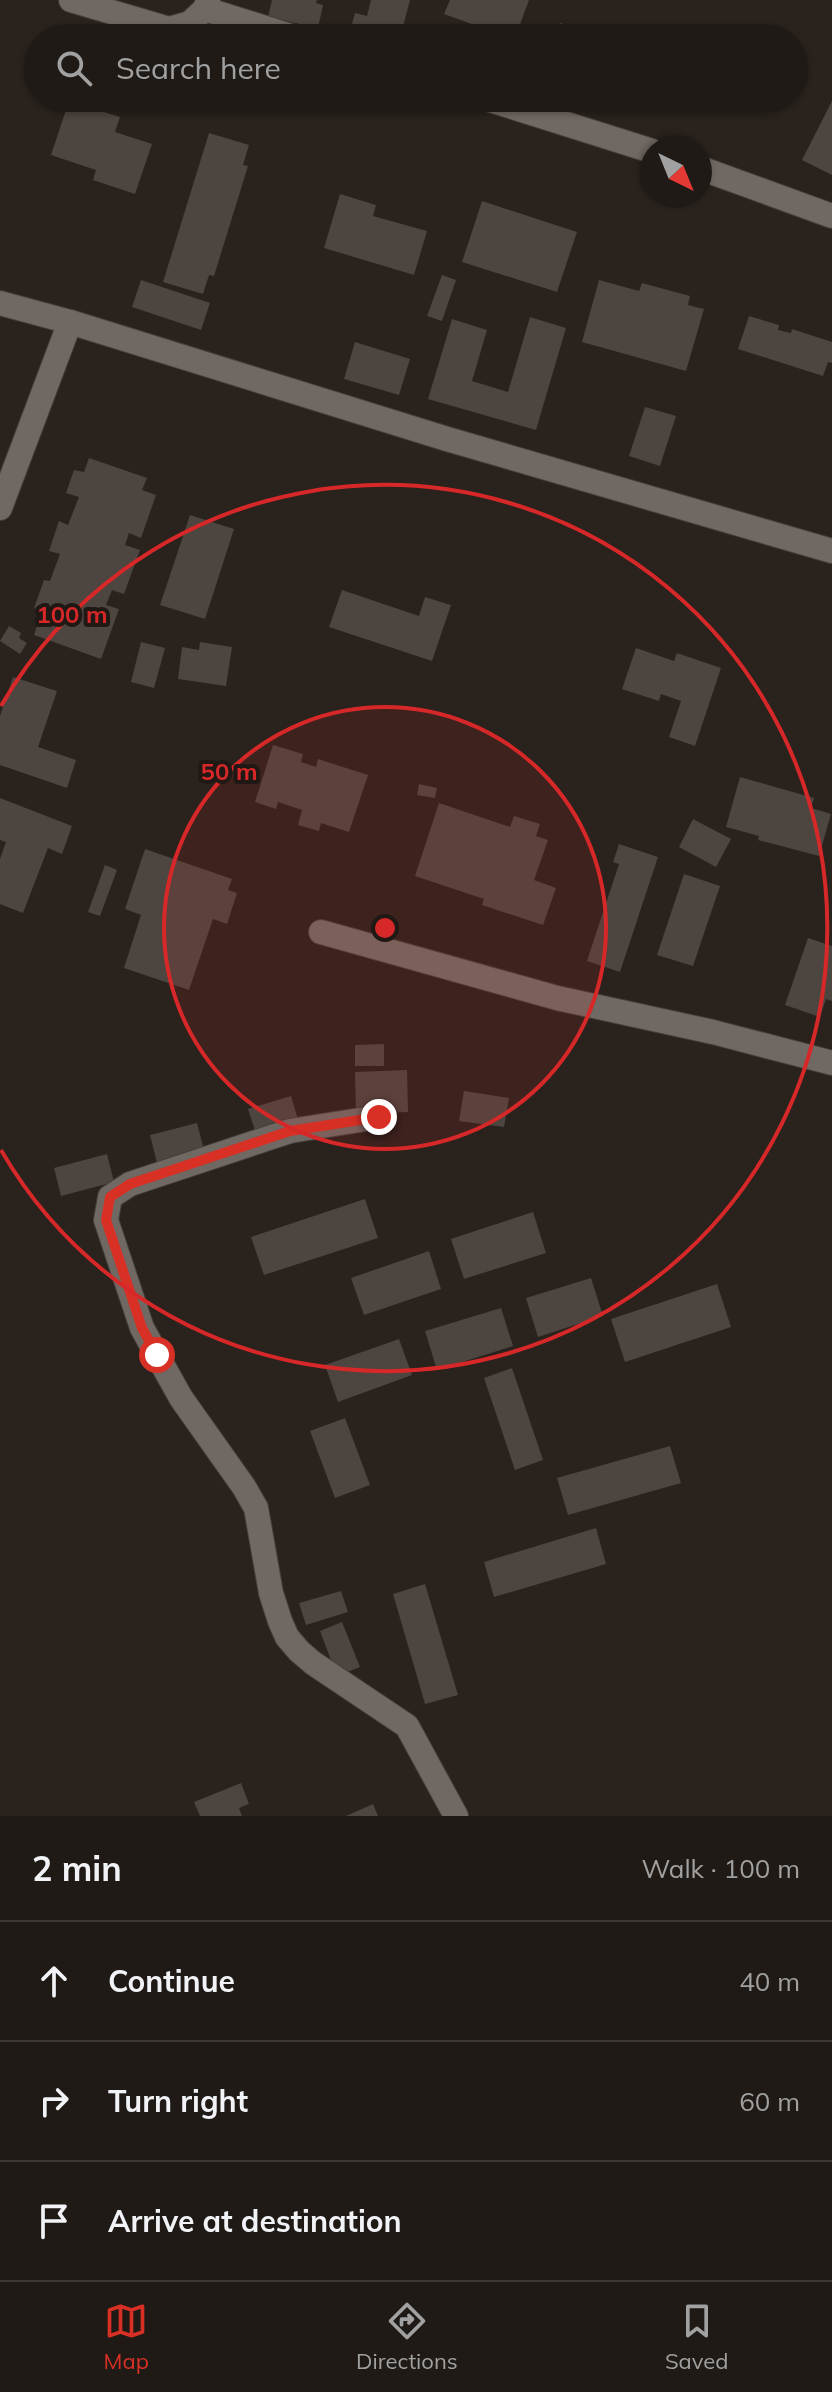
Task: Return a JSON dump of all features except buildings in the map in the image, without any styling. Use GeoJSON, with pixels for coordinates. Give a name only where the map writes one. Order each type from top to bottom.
{"type":"FeatureCollection","features":[{"type":"Feature","properties":{"kind":"street"},"geometry":{"type":"LineString","coordinates":[[71,0],[152,24]]}},
{"type":"Feature","properties":{"kind":"street"},"geometry":{"type":"LineString","coordinates":[[186,24],[206,4],[260,24]]}},
{"type":"Feature","properties":{"kind":"street"},"geometry":{"type":"LineString","coordinates":[[528,112],[640,147]]}},
{"type":"Feature","properties":{"kind":"street"},"geometry":{"type":"LineString","coordinates":[[712,172],[832,216]]}},
{"type":"Feature","properties":{"kind":"street"},"geometry":{"type":"LineString","coordinates":[[0,303],[447,439],[832,551]]}},
{"type":"Feature","properties":{"kind":"street"},"geometry":{"type":"LineString","coordinates":[[0,508],[70,322]]}},
{"type":"Feature","properties":{"kind":"street"},"geometry":{"type":"LineString","coordinates":[[321,932],[557,998],[713,1032],[832,1063]]}},
{"type":"Feature","properties":{"kind":"street"},"geometry":{"type":"LineString","coordinates":[[379,1117],[290,1131],[130,1184],[110,1197],[106,1220],[142,1328],[181,1398],[256,1508],[271,1593],[287,1637],[313,1663],[407,1726],[456,1816]]}},
{"type":"Feature","properties":{"kind":"route"},"geometry":{"type":"LineString","coordinates":[[157,1355],[142,1328],[106,1220],[110,1197],[130,1184],[290,1131],[379,1117]]}}]}
